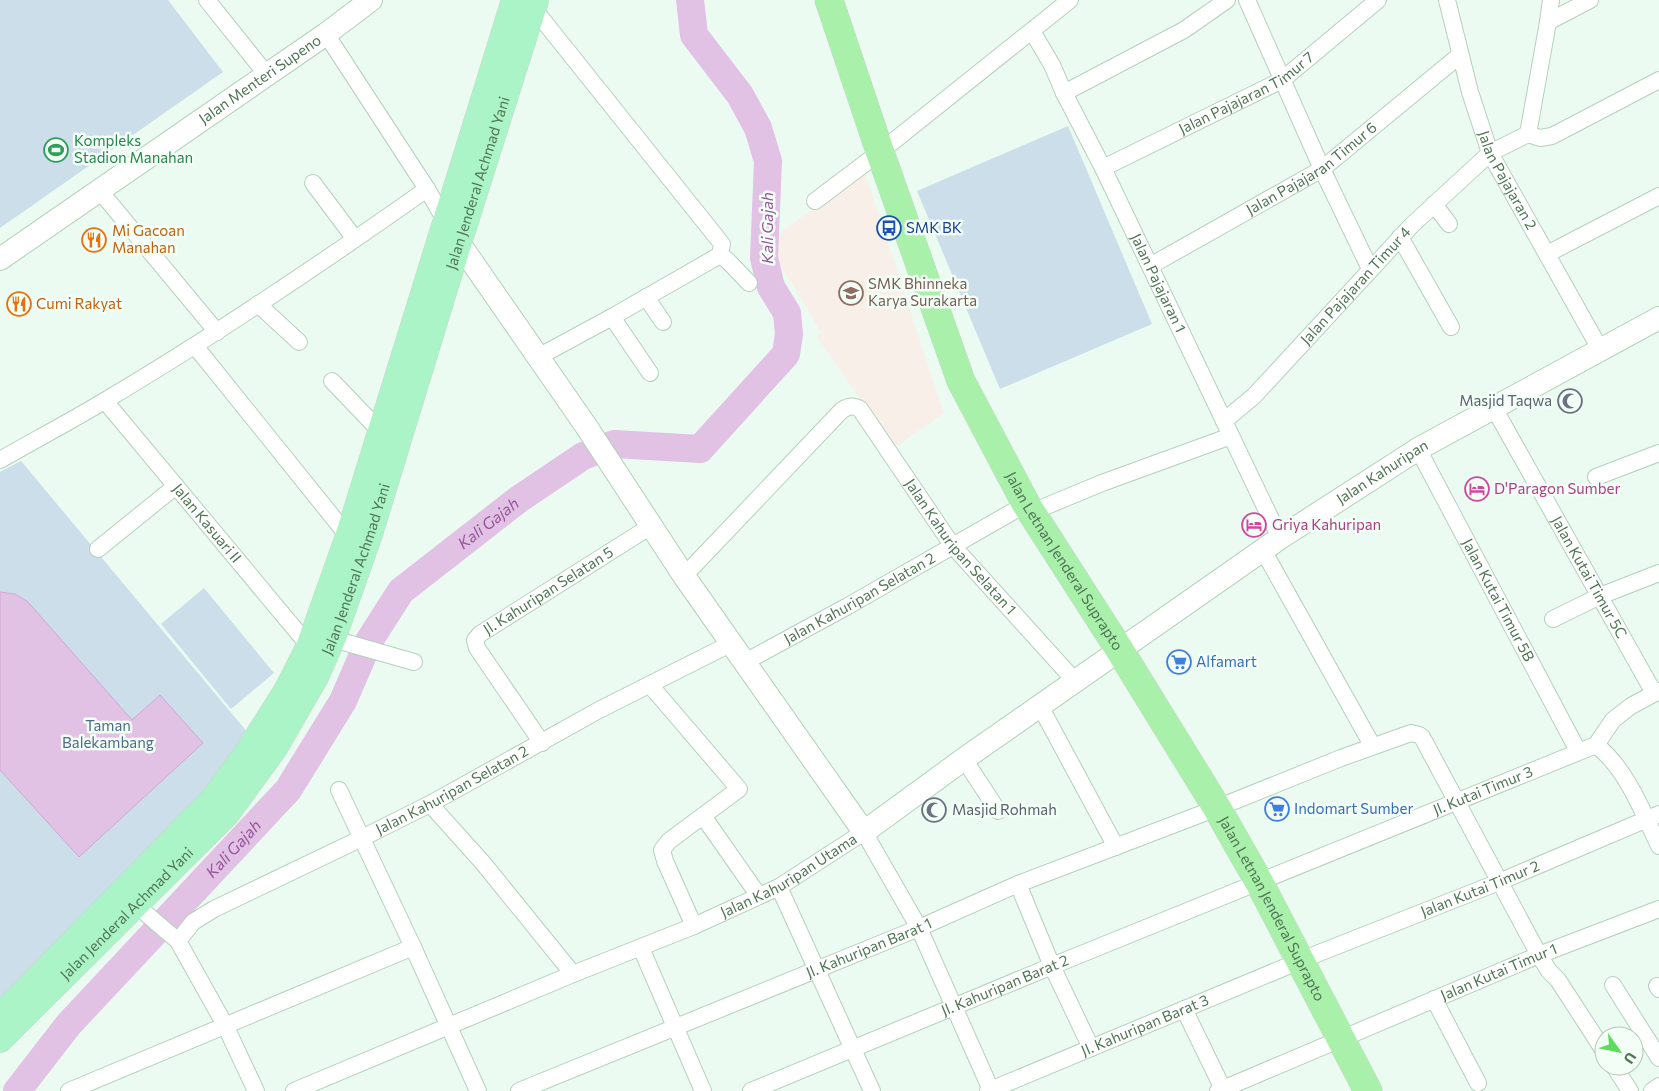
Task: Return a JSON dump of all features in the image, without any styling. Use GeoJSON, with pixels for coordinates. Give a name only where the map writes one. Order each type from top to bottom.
{"type":"FeatureCollection","features":[{"type":"Feature","properties":{"kind":"highway","name":"Jalan Letnan Jenderal Suprapto"},"geometry":{"type":"LineString","coordinates":[[829,0],[880,152],[961,381],[1029,508],[1120,650],[1217,808],[1259,882],[1368,1091]]}},
{"type":"Feature","properties":{"kind":"main road","name":"Jalan Jenderal Achmad Yani"},"geometry":{"type":"LineString","coordinates":[[0,1016],[134,904],[246,754],[286,691],[309,646],[348,536],[380,432],[452,232],[528,3]]}},
{"type":"Feature","properties":{"kind":"main road","name":"Jalan Jenderal Achmad Yani"},"geometry":{"type":"LineString","coordinates":[[0,1040],[134,904],[227,814],[275,748],[338,641],[370,534],[452,232]]}},
{"type":"Feature","properties":{"kind":"street"},"geometry":{"type":"LineString","coordinates":[[207,0],[267,74]]}},
{"type":"Feature","properties":{"kind":"street","name":"Jalan Menteri Supeno"},"geometry":{"type":"LineString","coordinates":[[0,259],[326,34],[371,0]]}},
{"type":"Feature","properties":{"kind":"street"},"geometry":{"type":"LineString","coordinates":[[815,201],[880,152],[1070,0]]}},
{"type":"Feature","properties":{"kind":"street"},"geometry":{"type":"LineString","coordinates":[[1064,93],[1184,30],[1226,0]]}},
{"type":"Feature","properties":{"kind":"street"},"geometry":{"type":"LineString","coordinates":[[1247,0],[1322,169],[1370,269]]}},
{"type":"Feature","properties":{"kind":"street","name":"Jalan Pajajaran Timur 7"},"geometry":{"type":"LineString","coordinates":[[1103,168],[1282,80],[1378,0]]}},
{"type":"Feature","properties":{"kind":"street","name":"Jalan Pajajaran 2"},"geometry":{"type":"LineString","coordinates":[[1447,0],[1470,92],[1490,153],[1600,349]]}},
{"type":"Feature","properties":{"kind":"street"},"geometry":{"type":"LineString","coordinates":[[1551,0],[1528,134],[1540,138],[1552,136],[1659,80]]}},
{"type":"Feature","properties":{"kind":"street"},"geometry":{"type":"LineString","coordinates":[[1548,22],[1590,0]]}},
{"type":"Feature","properties":{"kind":"street"},"geometry":{"type":"LineString","coordinates":[[528,3],[721,249],[750,283]]}},
{"type":"Feature","properties":{"kind":"street","name":"Jalan Pajajaran 1"},"geometry":{"type":"LineString","coordinates":[[1032,31],[1052,66],[1150,266],[1227,428],[1272,544],[1372,745]]}},
{"type":"Feature","properties":{"kind":"street"},"geometry":{"type":"LineString","coordinates":[[326,34],[427,189],[452,232],[586,426],[684,576],[864,832],[919,928],[990,1090]]}},
{"type":"Feature","properties":{"kind":"street","name":"Jalan Pajajaran Timur 6"},"geometry":{"type":"LineString","coordinates":[[1150,266],[1322,169],[1460,55]]}},
{"type":"Feature","properties":{"kind":"street","name":"Jalan Pajajaran Timur 4"},"geometry":{"type":"LineString","coordinates":[[1029,508],[1102,483],[1227,428],[1400,237],[1490,153],[1528,134]]}},
{"type":"Feature","properties":{"kind":"street"},"geometry":{"type":"LineString","coordinates":[[313,183],[355,239]]}},
{"type":"Feature","properties":{"kind":"street"},"geometry":{"type":"LineString","coordinates":[[0,460],[105,401],[195,346],[427,189]]}},
{"type":"Feature","properties":{"kind":"street"},"geometry":{"type":"LineString","coordinates":[[99,190],[216,332]]}},
{"type":"Feature","properties":{"kind":"street"},"geometry":{"type":"LineString","coordinates":[[1548,254],[1659,196]]}},
{"type":"Feature","properties":{"kind":"street"},"geometry":{"type":"LineString","coordinates":[[1434,204],[1450,224]]}},
{"type":"Feature","properties":{"kind":"street"},"geometry":{"type":"LineString","coordinates":[[1400,237],[1451,327]]}},
{"type":"Feature","properties":{"kind":"street"},"geometry":{"type":"LineString","coordinates":[[538,356],[612,317],[721,249]]}},
{"type":"Feature","properties":{"kind":"street"},"geometry":{"type":"LineString","coordinates":[[646,297],[663,322]]}},
{"type":"Feature","properties":{"kind":"street"},"geometry":{"type":"LineString","coordinates":[[258,304],[300,342]]}},
{"type":"Feature","properties":{"kind":"street"},"geometry":{"type":"LineString","coordinates":[[612,317],[650,373]]}},
{"type":"Feature","properties":{"kind":"street","name":"Jalan Kahuripan"},"geometry":{"type":"LineString","coordinates":[[1120,650],[1272,544],[1418,449],[1659,318]]}},
{"type":"Feature","properties":{"kind":"street"},"geometry":{"type":"LineString","coordinates":[[195,346],[348,536]]}},
{"type":"Feature","properties":{"kind":"street"},"geometry":{"type":"LineString","coordinates":[[332,381],[380,432]]}},
{"type":"Feature","properties":{"kind":"street","name":"Jalan Kasuari II"},"geometry":{"type":"LineString","coordinates":[[105,401],[309,646]]}},
{"type":"Feature","properties":{"kind":"street","name":"Jalan Kahuripan Selatan 1"},"geometry":{"type":"LineString","coordinates":[[684,576],[842,410],[848,406],[854,406],[860,409],[952,545],[1075,681]]}},
{"type":"Feature","properties":{"kind":"street","name":"Jalan Kutai Timur 5C"},"geometry":{"type":"LineString","coordinates":[[1494,408],[1656,692]]}},
{"type":"Feature","properties":{"kind":"street","name":"Jalan Kutai Timur 5B"},"geometry":{"type":"LineString","coordinates":[[1418,449],[1578,751]]}},
{"type":"Feature","properties":{"kind":"street"},"geometry":{"type":"LineString","coordinates":[[1596,477],[1659,453]]}},
{"type":"Feature","properties":{"kind":"street"},"geometry":{"type":"LineString","coordinates":[[98,549],[176,486]]}},
{"type":"Feature","properties":{"kind":"street","name":"Jalan Kahuripan Selatan 2"},"geometry":{"type":"LineString","coordinates":[[744,662],[848,606],[952,545],[1029,508]]}},
{"type":"Feature","properties":{"kind":"street","name":"Jl. Kahuripan Selatan 5"},"geometry":{"type":"LineString","coordinates":[[542,742],[477,648],[475,640],[480,634],[651,526]]}},
{"type":"Feature","properties":{"kind":"street"},"geometry":{"type":"LineString","coordinates":[[1553,619],[1600,596],[1659,573]]}},
{"type":"Feature","properties":{"kind":"street"},"geometry":{"type":"LineString","coordinates":[[338,641],[414,662]]}},
{"type":"Feature","properties":{"kind":"street","name":"Jalan Kahuripan Selatan 2"},"geometry":{"type":"LineString","coordinates":[[176,940],[193,922],[214,909],[430,804],[599,710],[732,643]]}},
{"type":"Feature","properties":{"kind":"street","name":"Jalan Kahuripan Utama"},"geometry":{"type":"LineString","coordinates":[[294,1091],[694,926],[779,887],[864,832],[964,759],[1120,650]]}},
{"type":"Feature","properties":{"kind":"street"},"geometry":{"type":"LineString","coordinates":[[650,685],[739,789],[669,841],[662,850],[665,861],[694,926]]}},
{"type":"Feature","properties":{"kind":"street"},"geometry":{"type":"LineString","coordinates":[[1656,692],[1631,706],[1613,720],[1596,744],[1608,755],[1653,817],[1659,846]]}},
{"type":"Feature","properties":{"kind":"street"},"geometry":{"type":"LineString","coordinates":[[1040,706],[1116,847]]}},
{"type":"Feature","properties":{"kind":"street","name":"Jl. Kahuripan Barat 1"},"geometry":{"type":"LineString","coordinates":[[519,1091],[818,970],[1018,884],[1217,808],[1372,745],[1411,733],[1422,737],[1539,955],[1594,1036]]}},
{"type":"Feature","properties":{"kind":"street","name":"Jl. Kutai Timur 3"},"geometry":{"type":"LineString","coordinates":[[1259,882],[1596,744]]}},
{"type":"Feature","properties":{"kind":"street"},"geometry":{"type":"LineString","coordinates":[[964,759],[998,811]]}},
{"type":"Feature","properties":{"kind":"street"},"geometry":{"type":"LineString","coordinates":[[338,790],[414,947],[478,1091]]}},
{"type":"Feature","properties":{"kind":"street"},"geometry":{"type":"LineString","coordinates":[[430,804],[483,863],[574,974]]}},
{"type":"Feature","properties":{"kind":"street"},"geometry":{"type":"LineString","coordinates":[[703,816],[759,896]]}},
{"type":"Feature","properties":{"kind":"street","name":"Jalan Kutai Timur 2"},"geometry":{"type":"LineString","coordinates":[[1301,961],[1499,882],[1653,817]]}},
{"type":"Feature","properties":{"kind":"street","name":"Jl. Kahuripan Barat 2"},"geometry":{"type":"LineString","coordinates":[[751,1091],[1259,882]]}},
{"type":"Feature","properties":{"kind":"street"},"geometry":{"type":"LineString","coordinates":[[1018,884],[1052,966],[1091,1048]]}},
{"type":"Feature","properties":{"kind":"street"},"geometry":{"type":"LineString","coordinates":[[779,887],[872,1091]]}},
{"type":"Feature","properties":{"kind":"street"},"geometry":{"type":"LineString","coordinates":[[134,904],[176,940],[225,1025],[256,1091]]}},
{"type":"Feature","properties":{"kind":"street","name":"Jalan Kutai Timur 1"},"geometry":{"type":"LineString","coordinates":[[1220,1090],[1434,998],[1659,909]]}},
{"type":"Feature","properties":{"kind":"street"},"geometry":{"type":"LineString","coordinates":[[69,1091],[414,947]]}},
{"type":"Feature","properties":{"kind":"street"},"geometry":{"type":"LineString","coordinates":[[641,948],[703,1091]]}},
{"type":"Feature","properties":{"kind":"street","name":"Jl. Kahuripan Barat 3"},"geometry":{"type":"LineString","coordinates":[[990,1090],[1301,961]]}},
{"type":"Feature","properties":{"kind":"street"},"geometry":{"type":"LineString","coordinates":[[1613,985],[1659,1058]]}},
{"type":"Feature","properties":{"kind":"street"},"geometry":{"type":"LineString","coordinates":[[1434,998],[1478,1083]]}},
{"type":"Feature","properties":{"kind":"street"},"geometry":{"type":"LineString","coordinates":[[1184,1009],[1220,1090]]}},
{"type":"Feature","properties":{"kind":"street"},"geometry":{"type":"LineString","coordinates":[[1620,1076],[1630,1091]]}},
{"type":"Feature","properties":{"kind":"street"},"geometry":{"type":"LineString","coordinates":[[1652,1091],[1659,1086]]}},
{"type":"Feature","properties":{"kind":"shaded area","name":"SMK Bhinneka Karya Surakarta"},"geometry":{"type":"Polygon","coordinates":[[[862,164],[944,413],[894,448],[817,337],[821,332],[773,253],[773,238],[813,209],[809,203],[862,164]]]}},
{"type":"Feature","properties":{"kind":"shaded area"},"geometry":{"type":"Polygon","coordinates":[[[0,592],[15,594],[28,602],[132,720],[160,695],[203,743],[79,857],[0,770],[0,592]]]}},
{"type":"Feature","properties":{"kind":"green space","name":"Kompleks Stadion Manahan"},"geometry":{"type":"Polygon","coordinates":[[[0,0],[168,0],[223,72],[0,228],[0,0]]]}},
{"type":"Feature","properties":{"kind":"green space"},"geometry":{"type":"Polygon","coordinates":[[[1068,126],[1152,324],[1000,389],[917,191],[1068,126]]]}},
{"type":"Feature","properties":{"kind":"green space","name":"Taman Balekambang"},"geometry":{"type":"Polygon","coordinates":[[[21,461],[248,733],[234,757],[151,850],[0,1002],[0,472],[21,461]]]}},
{"type":"Feature","properties":{"kind":"green space"},"geometry":{"type":"Polygon","coordinates":[[[204,588],[274,673],[231,709],[161,624],[204,588]]]}},
{"type":"Feature","properties":{"kind":"waterway","name":"Kali Gajah"},"geometry":{"type":"LineString","coordinates":[[17,1091],[69,1024],[288,790],[343,701],[369,641],[401,591],[519,499],[583,456],[614,444],[700,449],[786,354],[789,334],[787,313],[771,287],[764,258],[768,161],[758,128],[740,95],[694,35],[690,0]]}},
{"type":"Feature","properties":{"kind":"place","name":"Kompleks Stadion Manahan"},"geometry":{"type":"Point","coordinates":[56,150]}},
{"type":"Feature","properties":{"kind":"place","name":"SMK BK"},"geometry":{"type":"Point","coordinates":[889,228]}},
{"type":"Feature","properties":{"kind":"place","name":"Mi Gacoan Manahan"},"geometry":{"type":"Point","coordinates":[94,240]}},
{"type":"Feature","properties":{"kind":"place","name":"SMK Bhinneka Karya Surakarta"},"geometry":{"type":"Point","coordinates":[851,293]}},
{"type":"Feature","properties":{"kind":"place","name":"Cumi Rakyat"},"geometry":{"type":"Point","coordinates":[19,304]}},
{"type":"Feature","properties":{"kind":"place","name":"Masjid Taqwa"},"geometry":{"type":"Point","coordinates":[1570,401]}},
{"type":"Feature","properties":{"kind":"place","name":"D'Paragon Sumber"},"geometry":{"type":"Point","coordinates":[1477,489]}},
{"type":"Feature","properties":{"kind":"place","name":"Griya Kahuripan"},"geometry":{"type":"Point","coordinates":[1254,525]}},
{"type":"Feature","properties":{"kind":"place","name":"Alfamart"},"geometry":{"type":"Point","coordinates":[1179,662]}},
{"type":"Feature","properties":{"kind":"place","name":"Indomart Sumber"},"geometry":{"type":"Point","coordinates":[1277,809]}},
{"type":"Feature","properties":{"kind":"place","name":"Masjid Rohmah"},"geometry":{"type":"Point","coordinates":[934,810]}}]}
